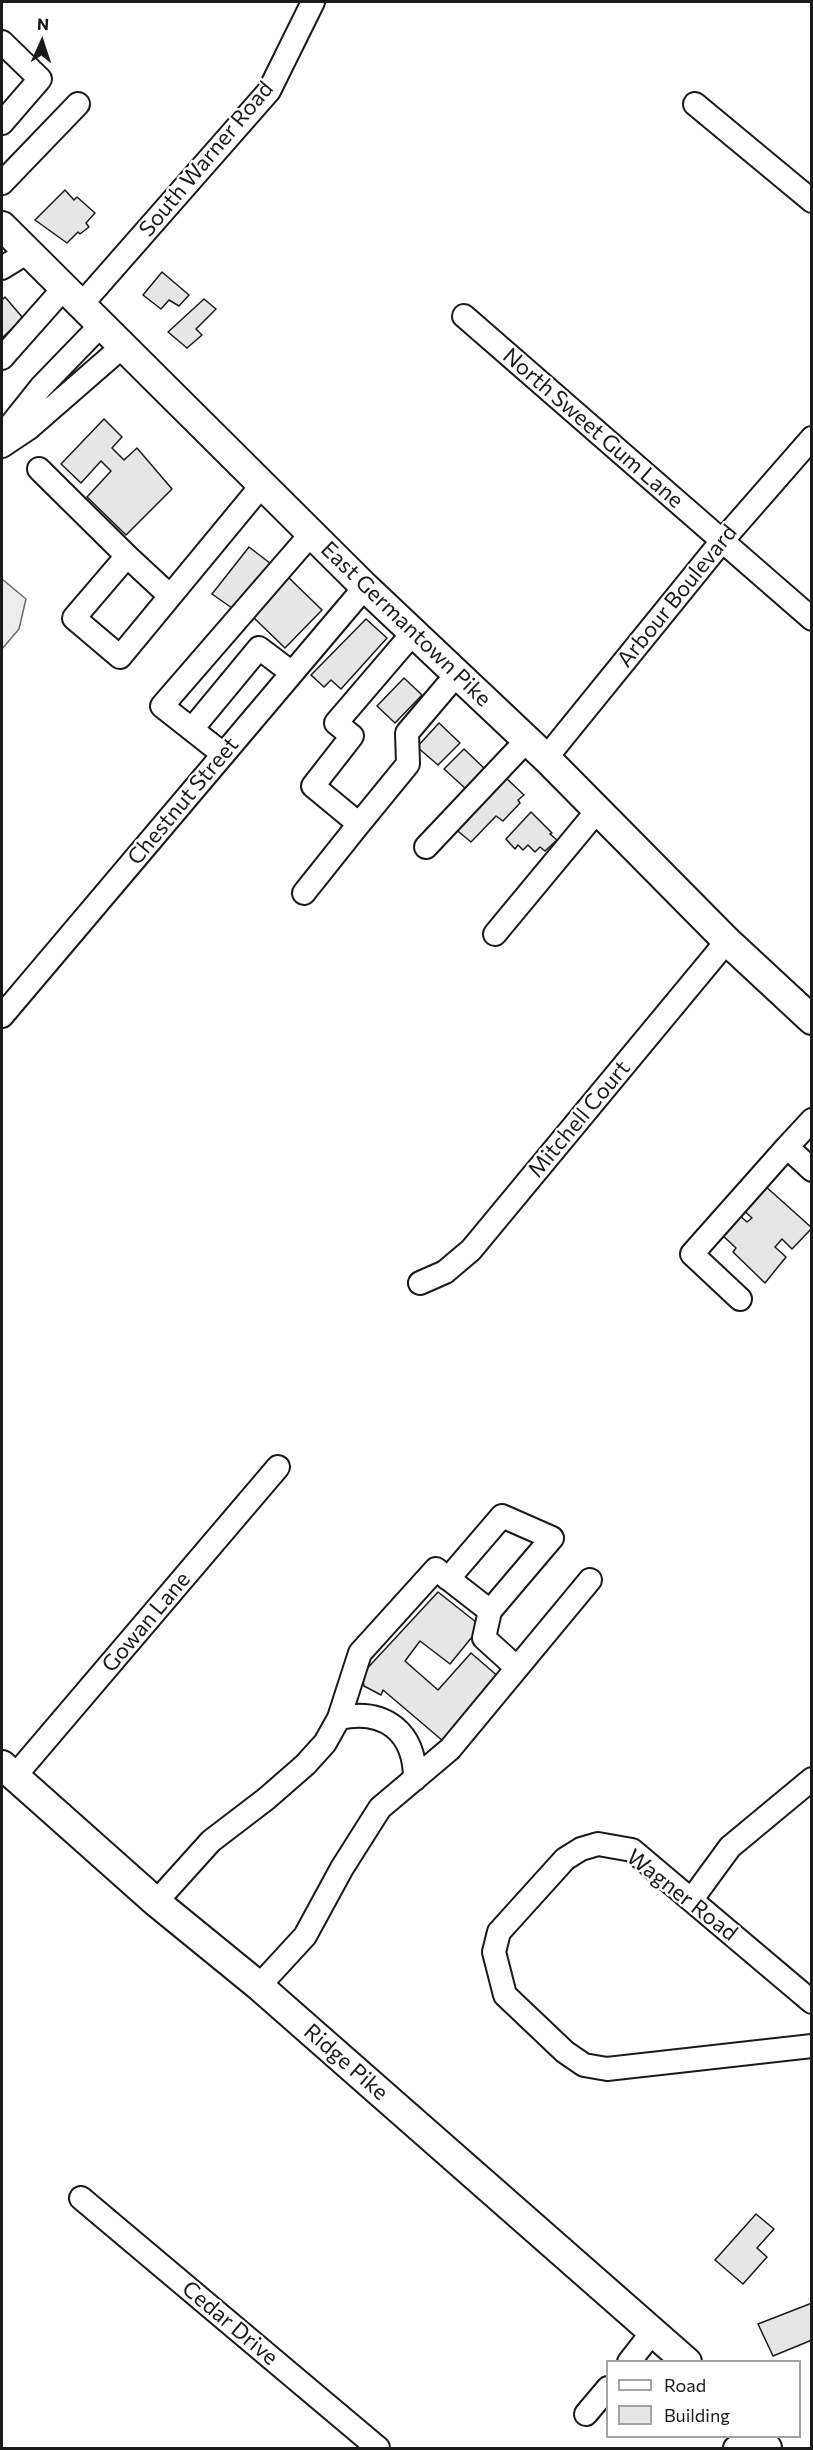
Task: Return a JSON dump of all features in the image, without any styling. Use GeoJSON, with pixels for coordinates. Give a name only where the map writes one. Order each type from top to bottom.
{"type":"FeatureCollection","features":[{"type":"Feature","properties":{"kind":"main road","name":"East Germantown Pike"},"geometry":{"type":"LineString","coordinates":[[3,230],[28,252],[365,587],[536,749],[727,941],[812,1020]]}},
{"type":"Feature","properties":{"kind":"main road","name":"Ridge Pike"},"geometry":{"type":"LineString","coordinates":[[8,1771],[156,1902],[259,1986],[686,2360]]}},
{"type":"Feature","properties":{"kind":"street","name":"South Warner Road"},"geometry":{"type":"LineString","coordinates":[[2,358],[73,297],[269,91],[313,2]]}},
{"type":"Feature","properties":{"kind":"street"},"geometry":{"type":"LineString","coordinates":[[2,42],[40,79],[2,123]]}},
{"type":"Feature","properties":{"kind":"street"},"geometry":{"type":"LineString","coordinates":[[2,183],[78,104]]}},
{"type":"Feature","properties":{"kind":"street"},"geometry":{"type":"LineString","coordinates":[[695,104],[812,201]]}},
{"type":"Feature","properties":{"kind":"street"},"geometry":{"type":"LineString","coordinates":[[2,268],[28,252]]}},
{"type":"Feature","properties":{"kind":"street","name":"North Sweet Gum Lane"},"geometry":{"type":"LineString","coordinates":[[464,316],[812,619]]}},
{"type":"Feature","properties":{"kind":"street"},"geometry":{"type":"LineString","coordinates":[[2,436],[41,387],[101,325]]}},
{"type":"Feature","properties":{"kind":"street"},"geometry":{"type":"LineString","coordinates":[[2,446],[29,428],[122,347]]}},
{"type":"Feature","properties":{"kind":"street","name":"Arbour Boulevard"},"geometry":{"type":"LineString","coordinates":[[426,847],[536,749],[812,438]]}},
{"type":"Feature","properties":{"kind":"street"},"geometry":{"type":"LineString","coordinates":[[39,469],[170,596]]}},
{"type":"Feature","properties":{"kind":"street"},"geometry":{"type":"LineString","coordinates":[[127,556],[74,618],[120,657],[262,485]]}},
{"type":"Feature","properties":{"kind":"street"},"geometry":{"type":"LineString","coordinates":[[223,754],[162,706],[311,534]]}},
{"type":"Feature","properties":{"kind":"street","name":"Chestnut Street"},"geometry":{"type":"LineString","coordinates":[[2,1016],[365,587]]}},
{"type":"Feature","properties":{"kind":"street"},"geometry":{"type":"LineString","coordinates":[[359,824],[313,786],[352,736],[336,723],[413,633]]}},
{"type":"Feature","properties":{"kind":"street"},"geometry":{"type":"LineString","coordinates":[[192,729],[259,648],[292,673]]}},
{"type":"Feature","properties":{"kind":"street"},"geometry":{"type":"LineString","coordinates":[[304,892],[408,764],[407,733],[457,674]]}},
{"type":"Feature","properties":{"kind":"street"},"geometry":{"type":"LineString","coordinates":[[495,934],[597,811]]}},
{"type":"Feature","properties":{"kind":"street","name":"Mitchell Court"},"geometry":{"type":"LineString","coordinates":[[420,1283],[445,1272],[471,1250],[727,941]]}},
{"type":"Feature","properties":{"kind":"street"},"geometry":{"type":"LineString","coordinates":[[740,1299],[692,1254],[812,1120]]}},
{"type":"Feature","properties":{"kind":"street"},"geometry":{"type":"LineString","coordinates":[[787,1147],[812,1170]]}},
{"type":"Feature","properties":{"kind":"street","name":"Gowan Lane"},"geometry":{"type":"LineString","coordinates":[[8,1771],[278,1467]]}},
{"type":"Feature","properties":{"kind":"street"},"geometry":{"type":"LineString","coordinates":[[448,1579],[502,1516],[552,1538],[490,1611],[484,1638],[517,1668]]}},
{"type":"Feature","properties":{"kind":"street"},"geometry":{"type":"LineString","coordinates":[[156,1902],[211,1840],[266,1800],[305,1765],[325,1743],[339,1718],[360,1653],[436,1569],[490,1611]]}},
{"type":"Feature","properties":{"kind":"street"},"geometry":{"type":"LineString","coordinates":[[259,1986],[305,1936],[342,1868],[380,1808],[450,1749],[590,1580]]}},
{"type":"Feature","properties":{"kind":"street"},"geometry":{"type":"LineString","coordinates":[[339,1718],[356,1715],[372,1716],[394,1727],[410,1746],[415,1762],[415,1779]]}},
{"type":"Feature","properties":{"kind":"street"},"geometry":{"type":"LineString","coordinates":[[692,1899],[730,1847],[812,1779]]}},
{"type":"Feature","properties":{"kind":"street","name":"Wagner Road"},"geometry":{"type":"LineString","coordinates":[[812,2002],[632,1850],[598,1844],[581,1849],[565,1859],[499,1932],[494,1952],[505,1995],[565,2052],[584,2065],[606,2069],[812,2046]]}},
{"type":"Feature","properties":{"kind":"street","name":"Cedar Drive"},"geometry":{"type":"LineString","coordinates":[[81,2199],[378,2448]]}},
{"type":"Feature","properties":{"kind":"street"},"geometry":{"type":"LineString","coordinates":[[629,2360],[654,2330]]}},
{"type":"Feature","properties":{"kind":"street"},"geometry":{"type":"LineString","coordinates":[[586,2414],[606,2390]]}},
{"type":"Feature","properties":{"kind":"street"},"geometry":{"type":"LineString","coordinates":[[735,2448],[748,2438]]}},
{"type":"Feature","properties":{"kind":"shaded area"},"geometry":{"type":"Polygon","coordinates":[[[2,579],[26,599],[19,629],[2,649],[2,579]]]}},
{"type":"Feature","properties":{"kind":"building"},"geometry":{"type":"Polygon","coordinates":[[[65,190],[74,200],[77,197],[95,213],[86,223],[89,227],[80,234],[78,232],[67,243],[35,220],[65,190]]]}},
{"type":"Feature","properties":{"kind":"building"},"geometry":{"type":"Polygon","coordinates":[[[162,272],[189,295],[179,306],[169,300],[161,309],[143,295],[162,272]]]}},
{"type":"Feature","properties":{"kind":"building"},"geometry":{"type":"Polygon","coordinates":[[[5,297],[23,318],[2,338],[2,300],[5,297]]]}},
{"type":"Feature","properties":{"kind":"building"},"geometry":{"type":"Polygon","coordinates":[[[204,299],[216,309],[196,329],[202,335],[187,348],[168,332],[204,299]]]}},
{"type":"Feature","properties":{"kind":"building"},"geometry":{"type":"Polygon","coordinates":[[[104,419],[122,437],[112,448],[124,460],[137,448],[172,489],[126,535],[87,497],[111,471],[101,461],[81,483],[61,464],[104,419]]]}},
{"type":"Feature","properties":{"kind":"building"},"geometry":{"type":"Polygon","coordinates":[[[249,547],[275,567],[239,613],[212,594],[249,547]]]}},
{"type":"Feature","properties":{"kind":"building"},"geometry":{"type":"Polygon","coordinates":[[[288,577],[322,610],[285,648],[253,617],[288,577]]]}},
{"type":"Feature","properties":{"kind":"building"},"geometry":{"type":"Polygon","coordinates":[[[366,619],[387,638],[341,689],[331,680],[324,687],[311,675],[366,619]]]}},
{"type":"Feature","properties":{"kind":"building"},"geometry":{"type":"Polygon","coordinates":[[[404,678],[422,695],[395,723],[377,706],[404,678]]]}},
{"type":"Feature","properties":{"kind":"building"},"geometry":{"type":"Polygon","coordinates":[[[439,723],[460,743],[438,765],[417,747],[439,723]]]}},
{"type":"Feature","properties":{"kind":"building"},"geometry":{"type":"Polygon","coordinates":[[[464,749],[485,769],[466,789],[444,769],[464,749]]]}},
{"type":"Feature","properties":{"kind":"building"},"geometry":{"type":"Polygon","coordinates":[[[505,777],[524,795],[518,800],[520,803],[503,821],[496,816],[471,842],[453,827],[505,777]]]}},
{"type":"Feature","properties":{"kind":"building"},"geometry":{"type":"Polygon","coordinates":[[[531,812],[557,840],[545,851],[540,847],[535,852],[528,845],[523,850],[518,845],[515,849],[506,839],[531,812]]]}},
{"type":"Feature","properties":{"kind":"building"},"geometry":{"type":"Polygon","coordinates":[[[764,1185],[812,1228],[792,1249],[782,1239],[775,1247],[786,1257],[765,1283],[733,1252],[736,1248],[721,1234],[740,1216],[747,1222],[752,1218],[741,1208],[764,1185]]]}},
{"type":"Feature","properties":{"kind":"building"},"geometry":{"type":"Polygon","coordinates":[[[438,1592],[481,1626],[450,1664],[420,1641],[405,1661],[438,1690],[471,1653],[500,1678],[443,1741],[383,1690],[381,1695],[364,1686],[362,1674],[438,1592]]]}},
{"type":"Feature","properties":{"kind":"building"},"geometry":{"type":"Polygon","coordinates":[[[756,2214],[774,2229],[757,2248],[767,2257],[743,2284],[715,2260],[756,2214]]]}},
{"type":"Feature","properties":{"kind":"building"},"geometry":{"type":"Polygon","coordinates":[[[812,2303],[812,2340],[773,2356],[758,2324],[812,2303]]]}}]}
